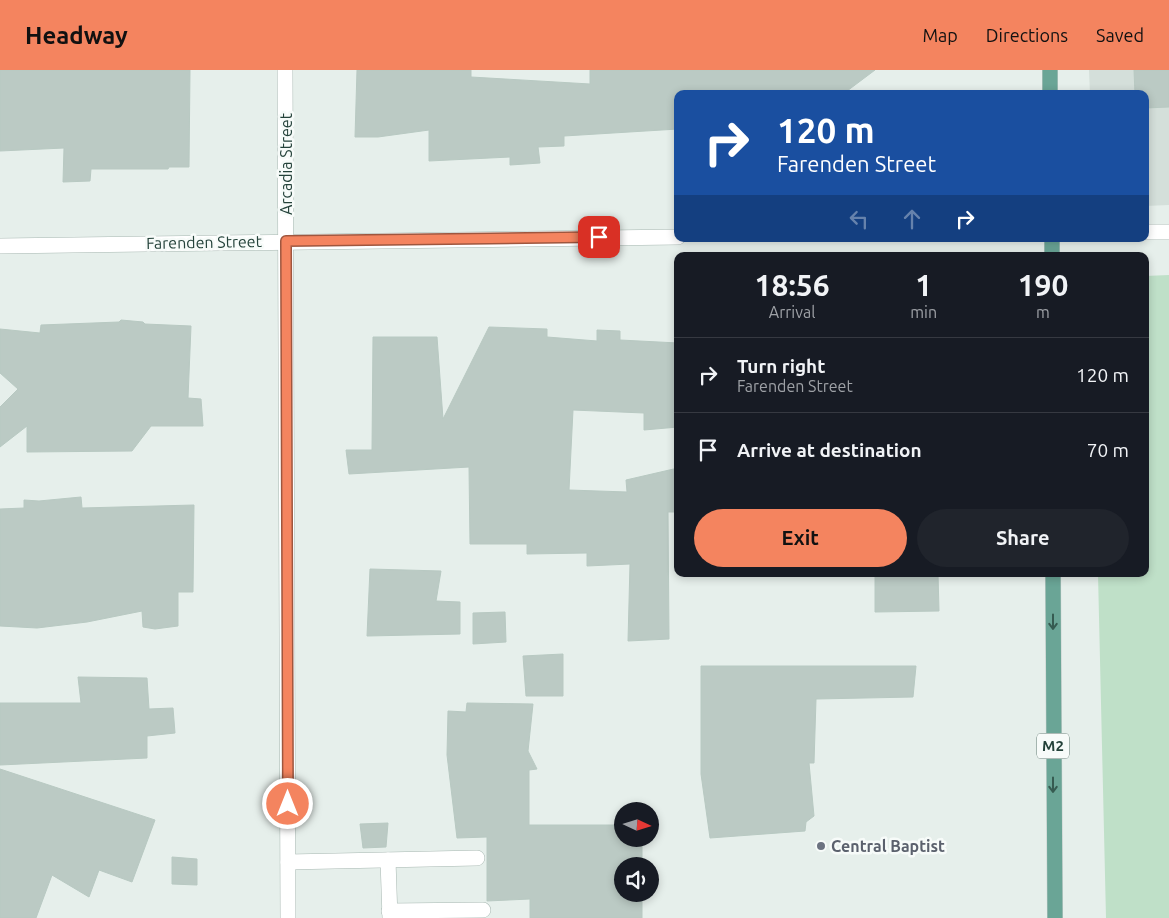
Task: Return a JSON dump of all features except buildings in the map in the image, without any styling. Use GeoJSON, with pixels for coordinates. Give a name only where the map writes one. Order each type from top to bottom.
{"type":"FeatureCollection","features":[{"type":"Feature","properties":{"kind":"main road"},"geometry":{"type":"LineString","coordinates":[[1050,70],[1050,90]]}},
{"type":"Feature","properties":{"kind":"main road","name":"M2"},"geometry":{"type":"LineString","coordinates":[[1053,577],[1055,918]]}},
{"type":"Feature","properties":{"kind":"street","name":"Arcadia Street"},"geometry":{"type":"LineString","coordinates":[[285,70],[288,918]]}},
{"type":"Feature","properties":{"kind":"street"},"geometry":{"type":"LineString","coordinates":[[1149,232],[1169,232]]}},
{"type":"Feature","properties":{"kind":"street","name":"Farenden Street"},"geometry":{"type":"LineString","coordinates":[[0,246],[674,236]]}},
{"type":"Feature","properties":{"kind":"street"},"geometry":{"type":"LineString","coordinates":[[288,862],[477,858]]}},
{"type":"Feature","properties":{"kind":"street"},"geometry":{"type":"LineString","coordinates":[[388,860],[389,914],[483,910]]}},
{"type":"Feature","properties":{"kind":"shaded area"},"geometry":{"type":"Polygon","coordinates":[[[1089,70],[1169,70],[1169,205],[1149,206],[1149,90],[1090,90],[1089,70]]]}},
{"type":"Feature","properties":{"kind":"green space"},"geometry":{"type":"Polygon","coordinates":[[[1169,275],[1169,918],[1106,918],[1098,577],[1149,577],[1149,276],[1169,275]]]}},
{"type":"Feature","properties":{"kind":"place","name":"Central Baptist"},"geometry":{"type":"Point","coordinates":[821,846]}},
{"type":"Feature","properties":{"kind":"route"},"geometry":{"type":"LineString","coordinates":[[288,804],[286,241],[599,237]]}}]}
